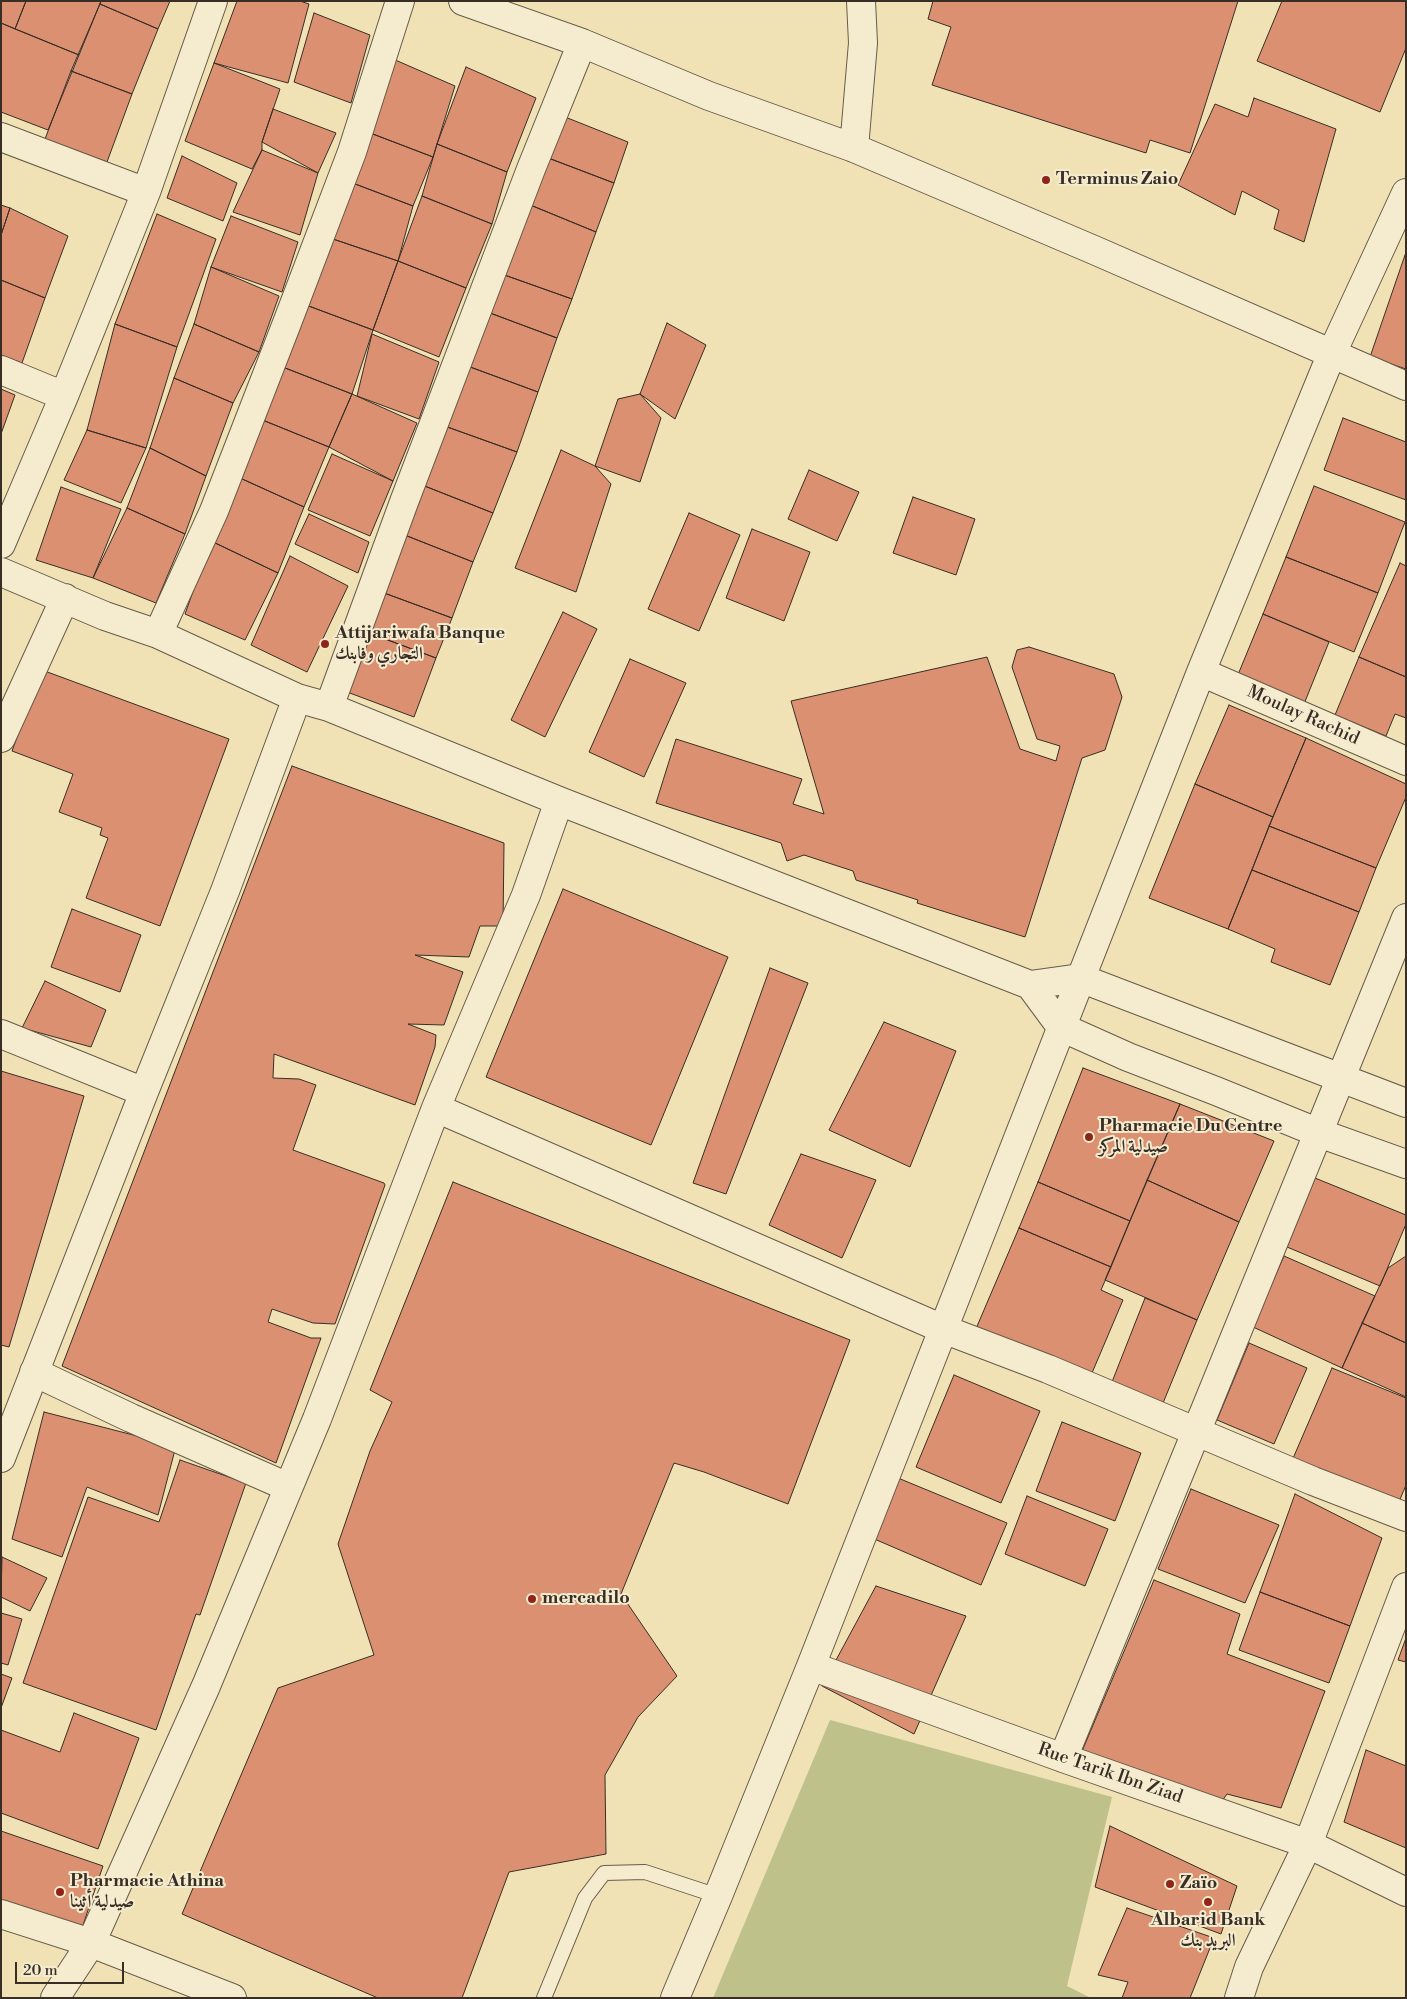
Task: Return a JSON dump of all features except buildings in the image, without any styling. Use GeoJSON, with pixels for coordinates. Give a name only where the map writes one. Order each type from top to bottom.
{"type":"FeatureCollection","features":[{"type":"Feature","properties":{"kind":"street"},"geometry":{"type":"LineString","coordinates":[[1,544],[64,396],[146,192],[212,1]]}},
{"type":"Feature","properties":{"kind":"street"},"geometry":{"type":"LineString","coordinates":[[158,634],[214,511],[287,323],[352,152],[400,1]]}},
{"type":"Feature","properties":{"kind":"street"},"geometry":{"type":"LineString","coordinates":[[463,1],[582,43],[709,96],[854,148],[1406,386]]}},
{"type":"Feature","properties":{"kind":"street"},"geometry":{"type":"LineString","coordinates":[[854,148],[862,43],[861,1]]}},
{"type":"Feature","properties":{"kind":"street"},"geometry":{"type":"LineString","coordinates":[[329,707],[404,502],[531,169],[582,43]]}},
{"type":"Feature","properties":{"kind":"street"},"geometry":{"type":"LineString","coordinates":[[1,137],[146,192]]}},
{"type":"Feature","properties":{"kind":"street"},"geometry":{"type":"LineString","coordinates":[[675,1998],[810,1666],[1201,672],[1332,353],[1406,193]]}},
{"type":"Feature","properties":{"kind":"street"},"geometry":{"type":"LineString","coordinates":[[1,370],[64,396]]}},
{"type":"Feature","properties":{"kind":"street"},"geometry":{"type":"LineString","coordinates":[[1,572],[105,616],[158,634],[297,698],[329,707],[558,801],[1030,985],[1080,978],[1406,1103]]}},
{"type":"Feature","properties":{"kind":"street"},"geometry":{"type":"LineString","coordinates":[[1,738],[64,598]]}},
{"type":"Feature","properties":{"kind":"street","name":"Moulay Rachid"},"geometry":{"type":"LineString","coordinates":[[1201,672],[1406,761]]}},
{"type":"Feature","properties":{"kind":"street"},"geometry":{"type":"LineString","coordinates":[[1,1458],[224,891],[297,698]]}},
{"type":"Feature","properties":{"kind":"street"},"geometry":{"type":"LineString","coordinates":[[55,1998],[91,1943],[206,1686],[317,1419],[436,1108],[526,895],[558,801]]}},
{"type":"Feature","properties":{"kind":"street"},"geometry":{"type":"LineString","coordinates":[[1063,1758],[1406,918]]}},
{"type":"Feature","properties":{"kind":"street"},"geometry":{"type":"LineString","coordinates":[[1030,985],[1061,1027],[1128,1057],[1319,1133],[1406,1164]]}},
{"type":"Feature","properties":{"kind":"street"},"geometry":{"type":"LineString","coordinates":[[1,1034],[144,1092]]}},
{"type":"Feature","properties":{"kind":"street"},"geometry":{"type":"LineString","coordinates":[[436,1108],[943,1329],[1048,1369],[1313,1481],[1406,1517]]}},
{"type":"Feature","properties":{"kind":"street"},"geometry":{"type":"LineString","coordinates":[[34,1372],[131,1418],[288,1487]]}},
{"type":"Feature","properties":{"kind":"street"},"geometry":{"type":"LineString","coordinates":[[1239,1998],[1249,1967],[1308,1844],[1406,1586]]}},
{"type":"Feature","properties":{"kind":"street","name":"Rue Tarik Ibn Ziad"},"geometry":{"type":"LineString","coordinates":[[810,1666],[1308,1844],[1406,1892]]}},
{"type":"Feature","properties":{"kind":"street"},"geometry":{"type":"LineString","coordinates":[[1,1914],[91,1943],[232,1998]]}},
{"type":"Feature","properties":{"kind":"lane"},"geometry":{"type":"LineString","coordinates":[[544,1998],[585,1898],[604,1873],[645,1872],[718,1896]]}},
{"type":"Feature","properties":{"kind":"green space"},"geometry":{"type":"Polygon","coordinates":[[[830,1720],[1112,1797],[1067,1986],[1091,1998],[713,1998],[830,1720]]]}},
{"type":"Feature","properties":{"kind":"place","name":"Terminus Zaio"},"geometry":{"type":"Point","coordinates":[1046,180]}},
{"type":"Feature","properties":{"kind":"place","name":"Attijariwafa Banque التجاري وفابنك"},"geometry":{"type":"Point","coordinates":[325,644]}},
{"type":"Feature","properties":{"kind":"place","name":"Pharmacie Du Centre صيدلية المركز"},"geometry":{"type":"Point","coordinates":[1089,1137]}},
{"type":"Feature","properties":{"kind":"place","name":"mercadilo"},"geometry":{"type":"Point","coordinates":[532,1599]}},
{"type":"Feature","properties":{"kind":"place","name":"Zaïo"},"geometry":{"type":"Point","coordinates":[1170,1884]}},
{"type":"Feature","properties":{"kind":"place","name":"Pharmacie Athina صيدلية أثينا"},"geometry":{"type":"Point","coordinates":[60,1892]}},
{"type":"Feature","properties":{"kind":"place","name":"Albarid Bank البريد بنك"},"geometry":{"type":"Point","coordinates":[1208,1902]}}]}
